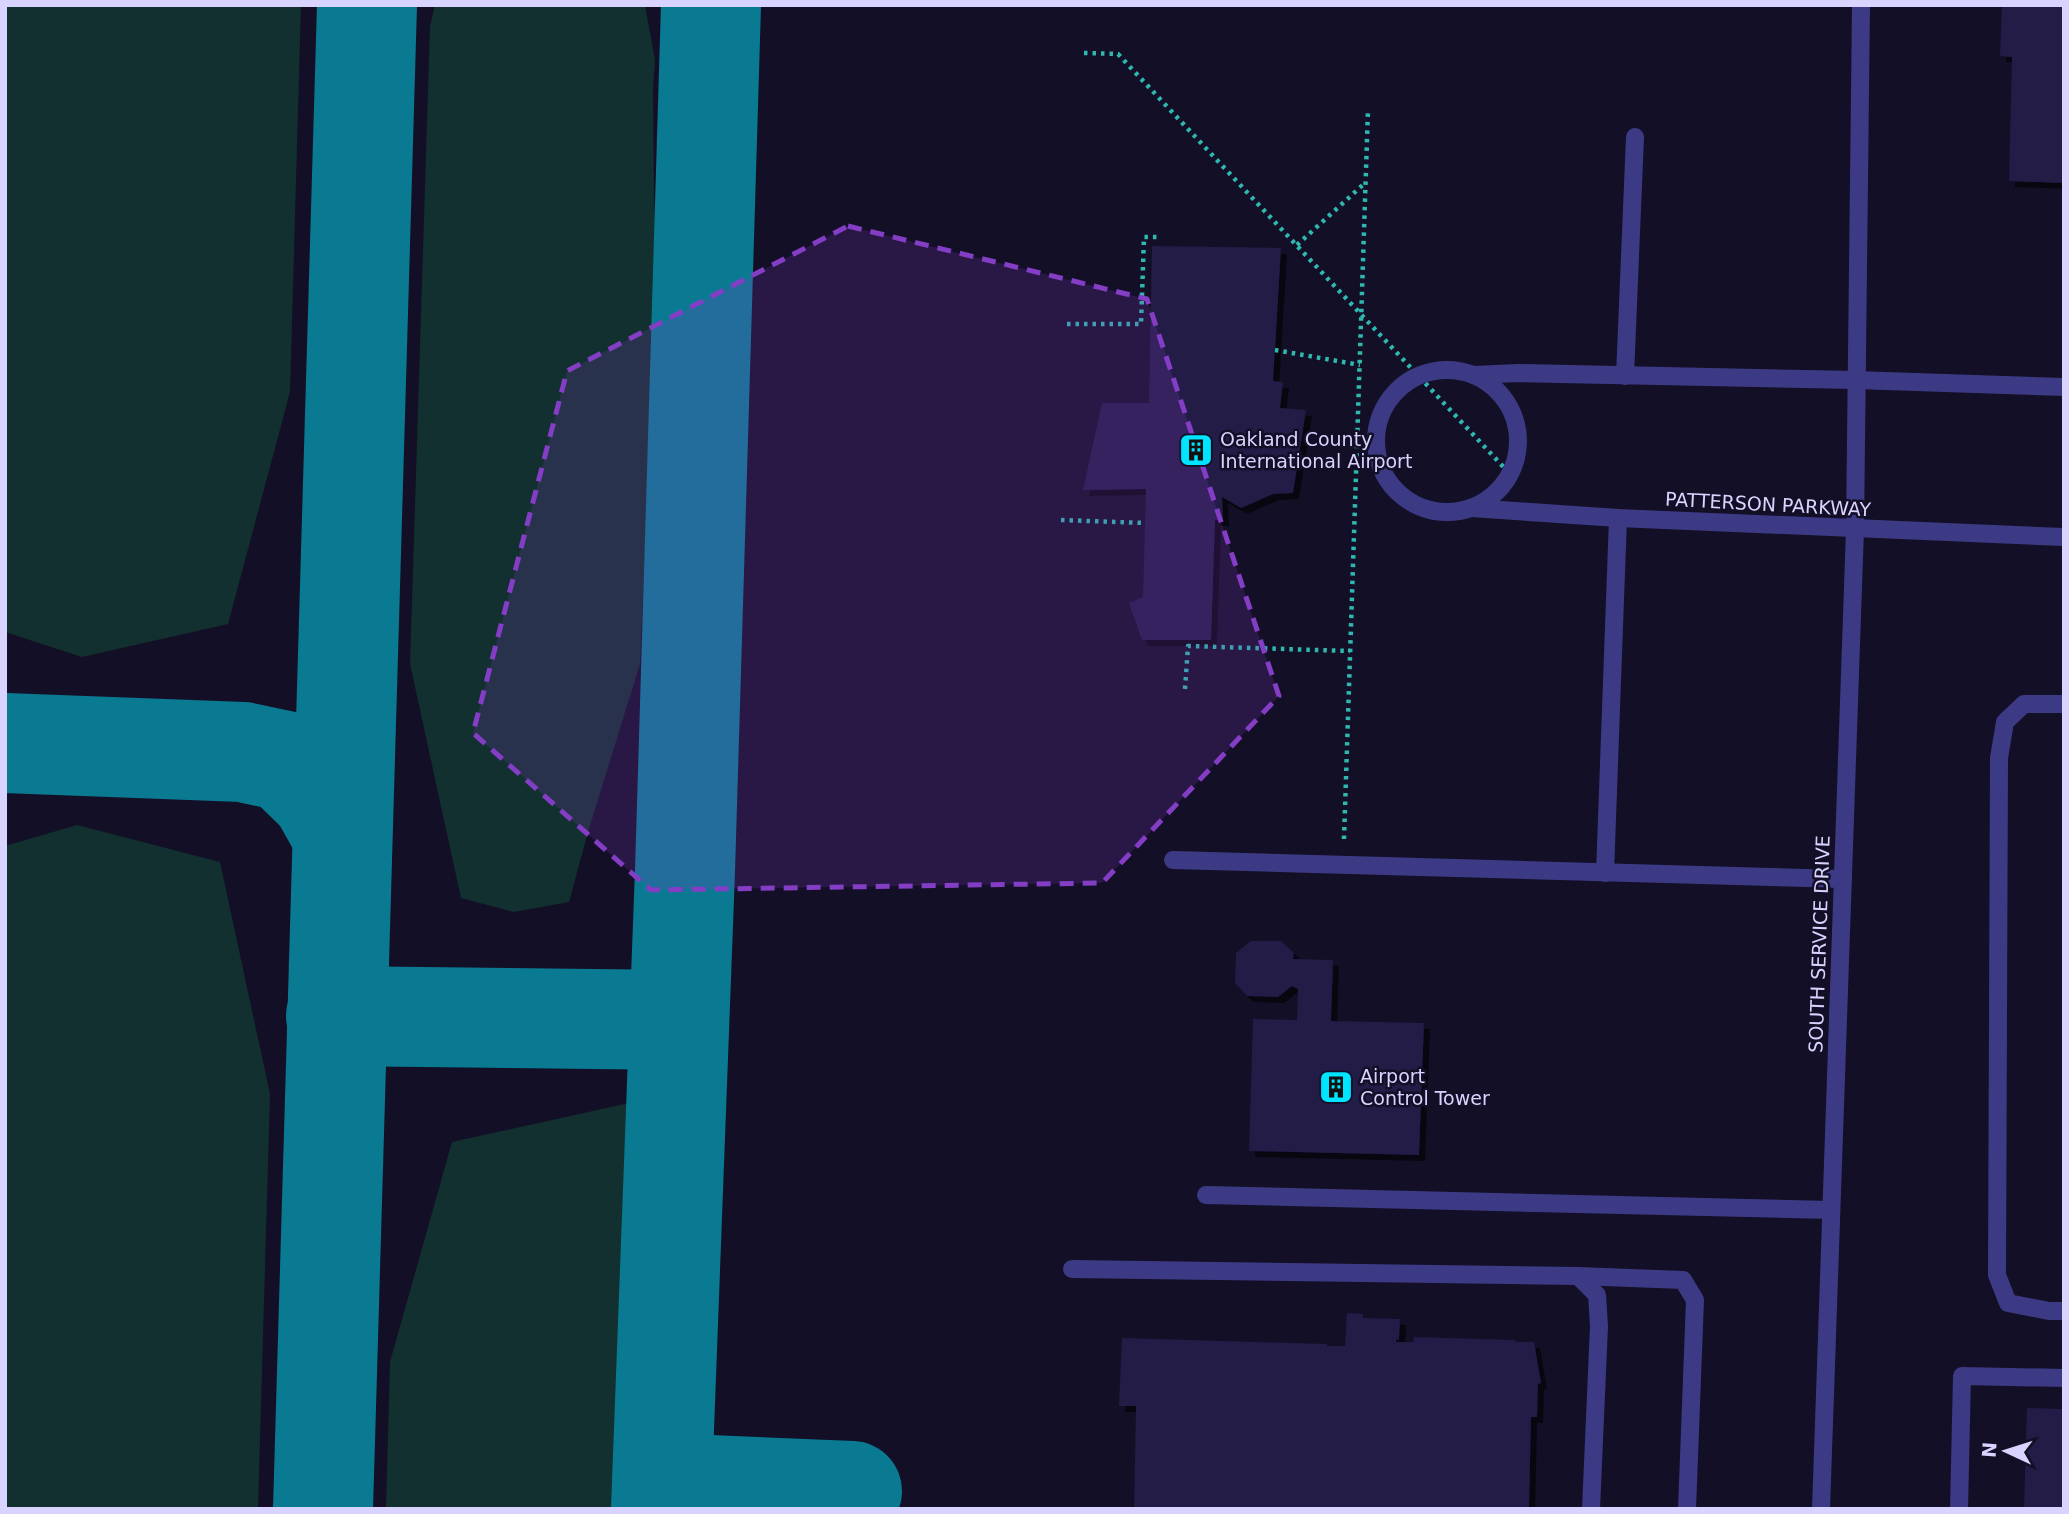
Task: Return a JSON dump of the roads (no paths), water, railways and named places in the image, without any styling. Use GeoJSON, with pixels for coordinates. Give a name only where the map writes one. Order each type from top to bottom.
{"type":"FeatureCollection","features":[{"type":"Feature","properties":{"kind":"street","name":"SOUTH SERVICE DRIVE"},"geometry":{"type":"LineString","coordinates":[[1821,1509],[1855,530],[1861,5]]}},
{"type":"Feature","properties":{"kind":"street"},"geometry":{"type":"LineString","coordinates":[[1625,376],[1635,136]]}},
{"type":"Feature","properties":{"kind":"street","name":"PATTERSON PARKWAY"},"geometry":{"type":"LineString","coordinates":[[1474,375],[1452,369],[1426,371],[1403,383],[1386,403],[1376,428],[1376,454],[1385,478],[1403,498],[1426,509],[1452,512],[1471,508],[1855,530],[2064,537]]}},
{"type":"Feature","properties":{"kind":"street"},"geometry":{"type":"LineString","coordinates":[[1474,375],[1518,373],[2064,387]]}},
{"type":"Feature","properties":{"kind":"street"},"geometry":{"type":"LineString","coordinates":[[1471,508],[1500,490],[1514,467],[1519,440],[1514,414],[1500,391],[1474,375]]}},
{"type":"Feature","properties":{"kind":"street"},"geometry":{"type":"LineString","coordinates":[[1605,873],[1618,518]]}},
{"type":"Feature","properties":{"kind":"street"},"geometry":{"type":"LineString","coordinates":[[2064,704],[2024,704],[2005,722],[1999,758],[1997,1275],[2008,1303],[2049,1311],[2064,1311]]}},
{"type":"Feature","properties":{"kind":"street"},"geometry":{"type":"LineString","coordinates":[[1173,860],[1843,879]]}},
{"type":"Feature","properties":{"kind":"street"},"geometry":{"type":"LineString","coordinates":[[1206,1195],[1831,1210]]}},
{"type":"Feature","properties":{"kind":"street"},"geometry":{"type":"LineString","coordinates":[[1072,1269],[1578,1276],[1683,1280],[1695,1300],[1687,1509]]}},
{"type":"Feature","properties":{"kind":"street"},"geometry":{"type":"LineString","coordinates":[[1578,1276],[1597,1296],[1599,1326],[1591,1509]]}},
{"type":"Feature","properties":{"kind":"street"},"geometry":{"type":"LineString","coordinates":[[1959,1509],[1962,1376],[2064,1378]]}},
{"type":"Feature","properties":{"kind":"place","name":"Oakland County International Airport"},"geometry":{"type":"Point","coordinates":[1196,450]}},
{"type":"Feature","properties":{"kind":"place","name":"Airport Control Tower"},"geometry":{"type":"Point","coordinates":[1336,1087]}}]}
